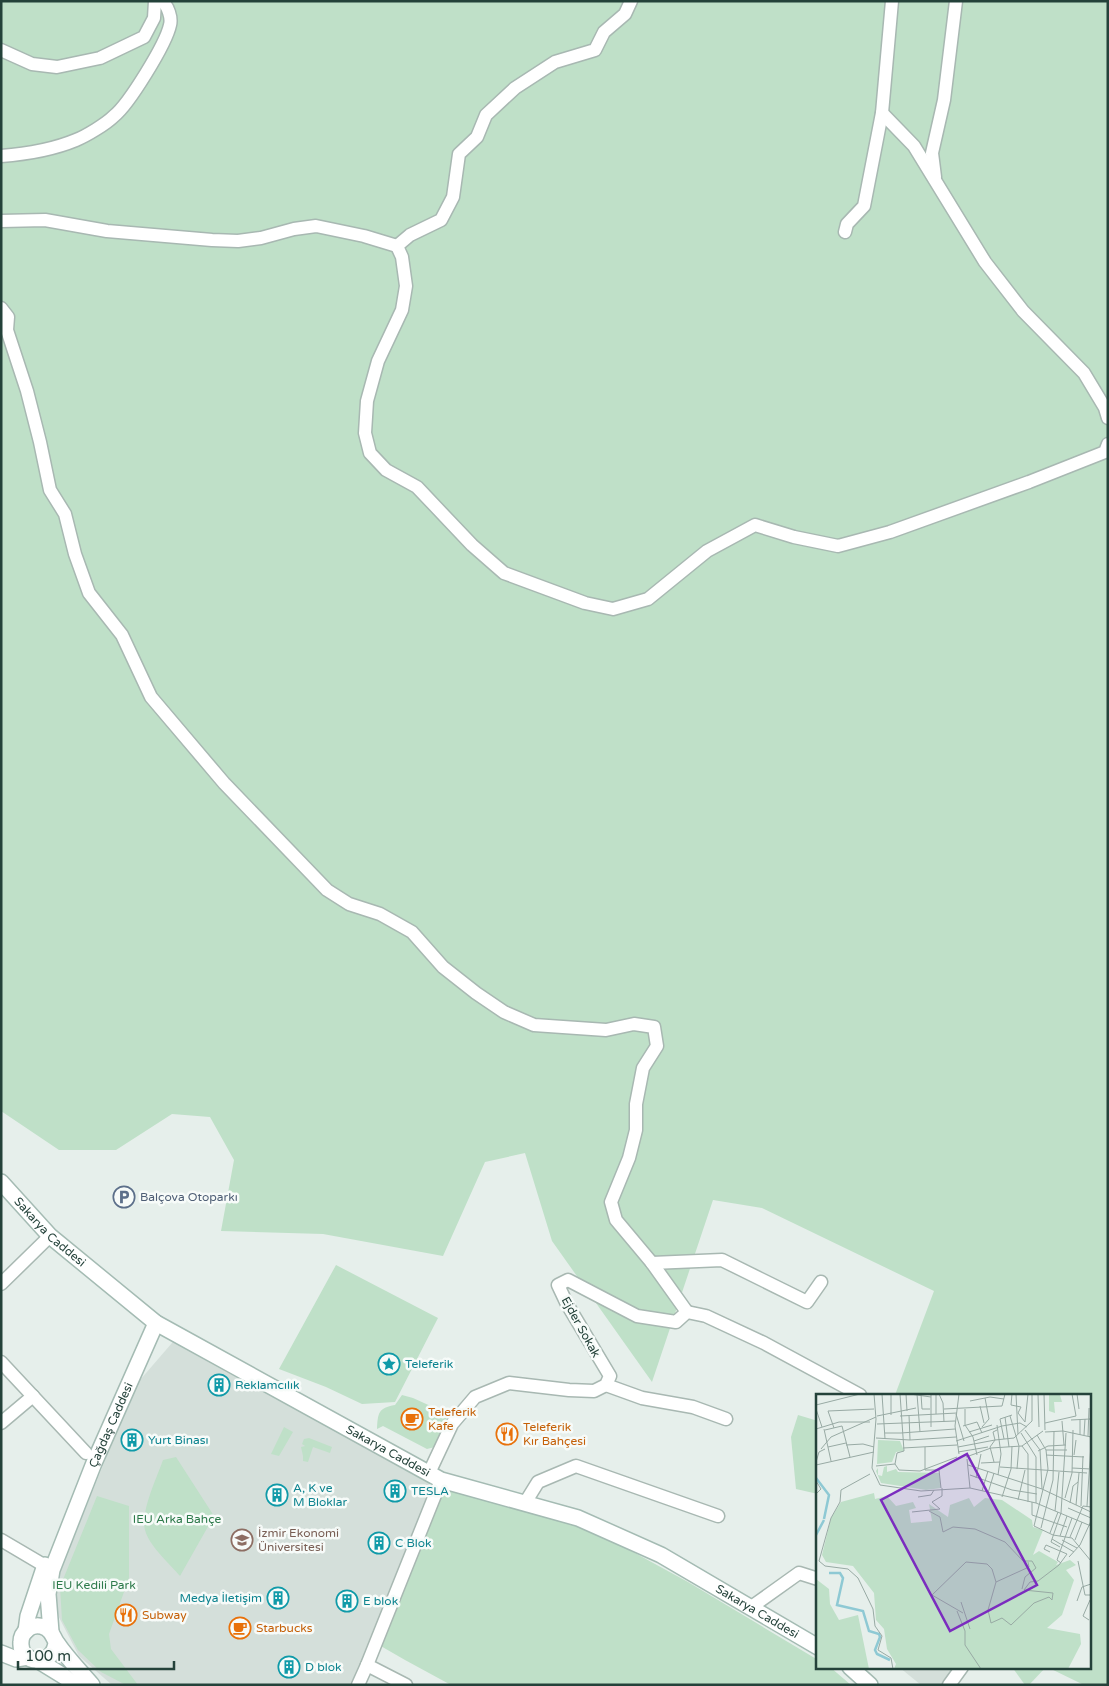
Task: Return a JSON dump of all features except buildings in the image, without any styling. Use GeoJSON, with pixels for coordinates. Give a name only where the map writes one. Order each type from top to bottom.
{"type":"FeatureCollection","features":[{"type":"Feature","properties":{"kind":"main road","name":"Sakarya Caddesi"},"geometry":{"type":"LineString","coordinates":[[1,1182],[50,1236],[156,1323],[435,1476],[578,1518],[661,1554],[816,1646]]}},
{"type":"Feature","properties":{"kind":"main road","name":"Çağdaş Caddesi"},"geometry":{"type":"LineString","coordinates":[[23,1636],[30,1609],[68,1528],[156,1323]]}},
{"type":"Feature","properties":{"kind":"main road","name":"Çağdaş Caddesi"},"geometry":{"type":"LineString","coordinates":[[48,1568],[48,1594],[53,1637]]}},
{"type":"Feature","properties":{"kind":"main road"},"geometry":{"type":"LineString","coordinates":[[1,1646],[9,1646],[36,1626],[47,1628],[92,1685]]}},
{"type":"Feature","properties":{"kind":"main road"},"geometry":{"type":"LineString","coordinates":[[23,1636],[21,1647],[33,1659],[65,1676],[74,1685]]}},
{"type":"Feature","properties":{"kind":"main road"},"geometry":{"type":"LineString","coordinates":[[1,1654],[16,1659],[50,1657],[55,1647],[53,1637]]}},
{"type":"Feature","properties":{"kind":"main road"},"geometry":{"type":"LineString","coordinates":[[851,1668],[870,1685]]}},
{"type":"Feature","properties":{"kind":"street"},"geometry":{"type":"LineString","coordinates":[[1,50],[32,64],[57,67],[100,58],[144,37],[154,18],[154,1]]}},
{"type":"Feature","properties":{"kind":"street"},"geometry":{"type":"LineString","coordinates":[[1,156],[32,154],[77,140],[115,116],[131,96],[161,47],[170,24],[167,6],[162,1]]}},
{"type":"Feature","properties":{"kind":"street"},"geometry":{"type":"LineString","coordinates":[[397,246],[410,235],[441,220],[453,197],[459,154],[477,137],[486,116],[515,88],[555,62],[595,50],[604,32],[625,14],[631,1]]}},
{"type":"Feature","properties":{"kind":"street"},"geometry":{"type":"LineString","coordinates":[[845,232],[847,224],[864,206],[882,113],[892,1]]}},
{"type":"Feature","properties":{"kind":"street"},"geometry":{"type":"LineString","coordinates":[[935,182],[932,154],[944,100],[956,1]]}},
{"type":"Feature","properties":{"kind":"street"},"geometry":{"type":"LineString","coordinates":[[882,113],[914,146],[985,262],[1022,311],[1084,373],[1105,408],[1108,418]]}},
{"type":"Feature","properties":{"kind":"street"},"geometry":{"type":"LineString","coordinates":[[1,221],[44,220],[106,232],[238,241],[316,226],[364,236],[397,246],[402,257],[406,286],[402,310],[378,361],[367,401],[365,433],[370,453],[386,470],[417,487],[472,545],[504,573],[585,604],[613,610],[648,599],[707,551],[755,525],[794,537],[838,546],[890,532],[1029,482],[1105,452],[1108,444]]}},
{"type":"Feature","properties":{"kind":"street"},"geometry":{"type":"LineString","coordinates":[[1,308],[8,317],[7,330],[27,391],[50,490],[65,514],[75,554],[89,593],[122,635],[150,697],[224,784],[327,890],[349,904],[380,914],[412,932],[443,967],[504,1012],[534,1025],[606,1030],[634,1024],[654,1027],[657,1046],[643,1068],[636,1104],[636,1130],[629,1158],[611,1202],[616,1220],[652,1262],[687,1312],[706,1316],[764,1343],[858,1394]]}},
{"type":"Feature","properties":{"kind":"street"},"geometry":{"type":"LineString","coordinates":[[1,1284],[50,1236]]}},
{"type":"Feature","properties":{"kind":"street"},"geometry":{"type":"LineString","coordinates":[[652,1262],[722,1260],[807,1302],[821,1282]]}},
{"type":"Feature","properties":{"kind":"street","name":"Ejder Sokak"},"geometry":{"type":"LineString","coordinates":[[606,1385],[610,1376],[571,1311],[558,1285],[568,1280],[637,1316],[676,1322],[687,1312]]}},
{"type":"Feature","properties":{"kind":"street"},"geometry":{"type":"LineString","coordinates":[[1,1362],[86,1453]]}},
{"type":"Feature","properties":{"kind":"street"},"geometry":{"type":"LineString","coordinates":[[358,1685],[435,1476],[452,1424],[475,1397],[509,1383],[594,1391],[606,1385],[642,1398],[693,1407],[726,1419]]}},
{"type":"Feature","properties":{"kind":"street"},"geometry":{"type":"LineString","coordinates":[[1,1423],[33,1396]]}},
{"type":"Feature","properties":{"kind":"street"},"geometry":{"type":"LineString","coordinates":[[525,1503],[538,1482],[576,1466],[718,1516]]}},
{"type":"Feature","properties":{"kind":"street"},"geometry":{"type":"LineString","coordinates":[[1,1540],[48,1568]]}},
{"type":"Feature","properties":{"kind":"street"},"geometry":{"type":"LineString","coordinates":[[750,1608],[799,1573],[816,1578]]}},
{"type":"Feature","properties":{"kind":"street"},"geometry":{"type":"LineString","coordinates":[[366,1665],[406,1685]]}},
{"type":"Feature","properties":{"kind":"street"},"geometry":{"type":"LineString","coordinates":[[949,1685],[961,1668]]}},
{"type":"Feature","properties":{"kind":"shaded area","name":"İzmir Ekonomi Üniversitesi"},"geometry":{"type":"Polygon","coordinates":[[[178,1336],[435,1482],[352,1685],[112,1685],[79,1656],[49,1598],[130,1399],[140,1380],[178,1336]]]}},
{"type":"Feature","properties":{"kind":"shaded area"},"geometry":{"type":"Polygon","coordinates":[[[900,1668],[954,1668],[942,1685],[921,1685],[900,1668]]]}},
{"type":"Feature","properties":{"kind":"green space"},"geometry":{"type":"Polygon","coordinates":[[[1,1],[1108,1],[1108,1685],[1084,1685],[1049,1668],[1092,1668],[1092,1394],[895,1394],[934,1291],[762,1208],[713,1200],[652,1382],[552,1241],[525,1153],[485,1162],[443,1256],[323,1234],[221,1231],[234,1160],[210,1117],[172,1114],[116,1150],[59,1150],[1,1111],[1,1]]]}},
{"type":"Feature","properties":{"kind":"green space"},"geometry":{"type":"Polygon","coordinates":[[[336,1265],[438,1318],[395,1402],[362,1404],[326,1387],[279,1369],[336,1265]]]}},
{"type":"Feature","properties":{"kind":"green space","name":"Teleferik Kafe"},"geometry":{"type":"Polygon","coordinates":[[[402,1395],[446,1413],[447,1423],[435,1447],[427,1449],[383,1426],[377,1429],[380,1412],[385,1408],[395,1405],[402,1395]]]}},
{"type":"Feature","properties":{"kind":"green space"},"geometry":{"type":"Polygon","coordinates":[[[798,1415],[816,1420],[816,1494],[796,1489],[791,1437],[798,1415]]]}},
{"type":"Feature","properties":{"kind":"green space"},"geometry":{"type":"Polygon","coordinates":[[[284,1427],[293,1432],[279,1456],[271,1454],[284,1427]]]}},
{"type":"Feature","properties":{"kind":"green space"},"geometry":{"type":"Polygon","coordinates":[[[309,1438],[332,1447],[330,1453],[313,1447],[308,1462],[303,1461],[301,1447],[305,1446],[302,1444],[304,1439],[309,1438]]]}},
{"type":"Feature","properties":{"kind":"green space","name":"IEU Arka Bahçe"},"geometry":{"type":"Polygon","coordinates":[[[176,1457],[214,1516],[180,1576],[151,1542],[147,1536],[144,1523],[150,1495],[163,1460],[176,1457]]]}},
{"type":"Feature","properties":{"kind":"green space"},"geometry":{"type":"Polygon","coordinates":[[[445,1487],[602,1535],[688,1582],[816,1659],[816,1668],[831,1668],[851,1685],[451,1685],[379,1645],[445,1487]]]}},
{"type":"Feature","properties":{"kind":"green space","name":"IEU Kedili Park"},"geometry":{"type":"Polygon","coordinates":[[[97,1496],[129,1506],[129,1578],[109,1634],[111,1649],[138,1685],[124,1684],[101,1672],[78,1650],[62,1620],[60,1587],[97,1496]]]}},
{"type":"Feature","properties":{"kind":"green space"},"geometry":{"type":"Polygon","coordinates":[[[1013,1668],[1045,1668],[1029,1685],[1025,1685],[1013,1668]]]}},
{"type":"Feature","properties":{"kind":"place","name":"Balçova Otoparkı"},"geometry":{"type":"Point","coordinates":[124,1197]}},
{"type":"Feature","properties":{"kind":"place","name":"Teleferik"},"geometry":{"type":"Point","coordinates":[389,1364]}},
{"type":"Feature","properties":{"kind":"place","name":"Reklamcılık"},"geometry":{"type":"Point","coordinates":[219,1385]}},
{"type":"Feature","properties":{"kind":"place","name":"Teleferik Kafe"},"geometry":{"type":"Point","coordinates":[412,1419]}},
{"type":"Feature","properties":{"kind":"place","name":"Teleferik Kır Bahçesi"},"geometry":{"type":"Point","coordinates":[507,1434]}},
{"type":"Feature","properties":{"kind":"place","name":"Yurt Binası"},"geometry":{"type":"Point","coordinates":[132,1440]}},
{"type":"Feature","properties":{"kind":"place","name":"TESLA"},"geometry":{"type":"Point","coordinates":[395,1491]}},
{"type":"Feature","properties":{"kind":"place","name":"A, K ve M Bloklar"},"geometry":{"type":"Point","coordinates":[277,1495]}},
{"type":"Feature","properties":{"kind":"place","name":"İzmir Ekonomi Üniversitesi"},"geometry":{"type":"Point","coordinates":[242,1540]}},
{"type":"Feature","properties":{"kind":"place","name":"C Blok"},"geometry":{"type":"Point","coordinates":[379,1543]}},
{"type":"Feature","properties":{"kind":"place","name":"Medya İletişim"},"geometry":{"type":"Point","coordinates":[278,1598]}},
{"type":"Feature","properties":{"kind":"place","name":"E blok"},"geometry":{"type":"Point","coordinates":[347,1601]}},
{"type":"Feature","properties":{"kind":"place","name":"Subway"},"geometry":{"type":"Point","coordinates":[126,1615]}},
{"type":"Feature","properties":{"kind":"place","name":"Starbucks"},"geometry":{"type":"Point","coordinates":[240,1628]}},
{"type":"Feature","properties":{"kind":"place","name":"D blok"},"geometry":{"type":"Point","coordinates":[289,1667]}}]}
